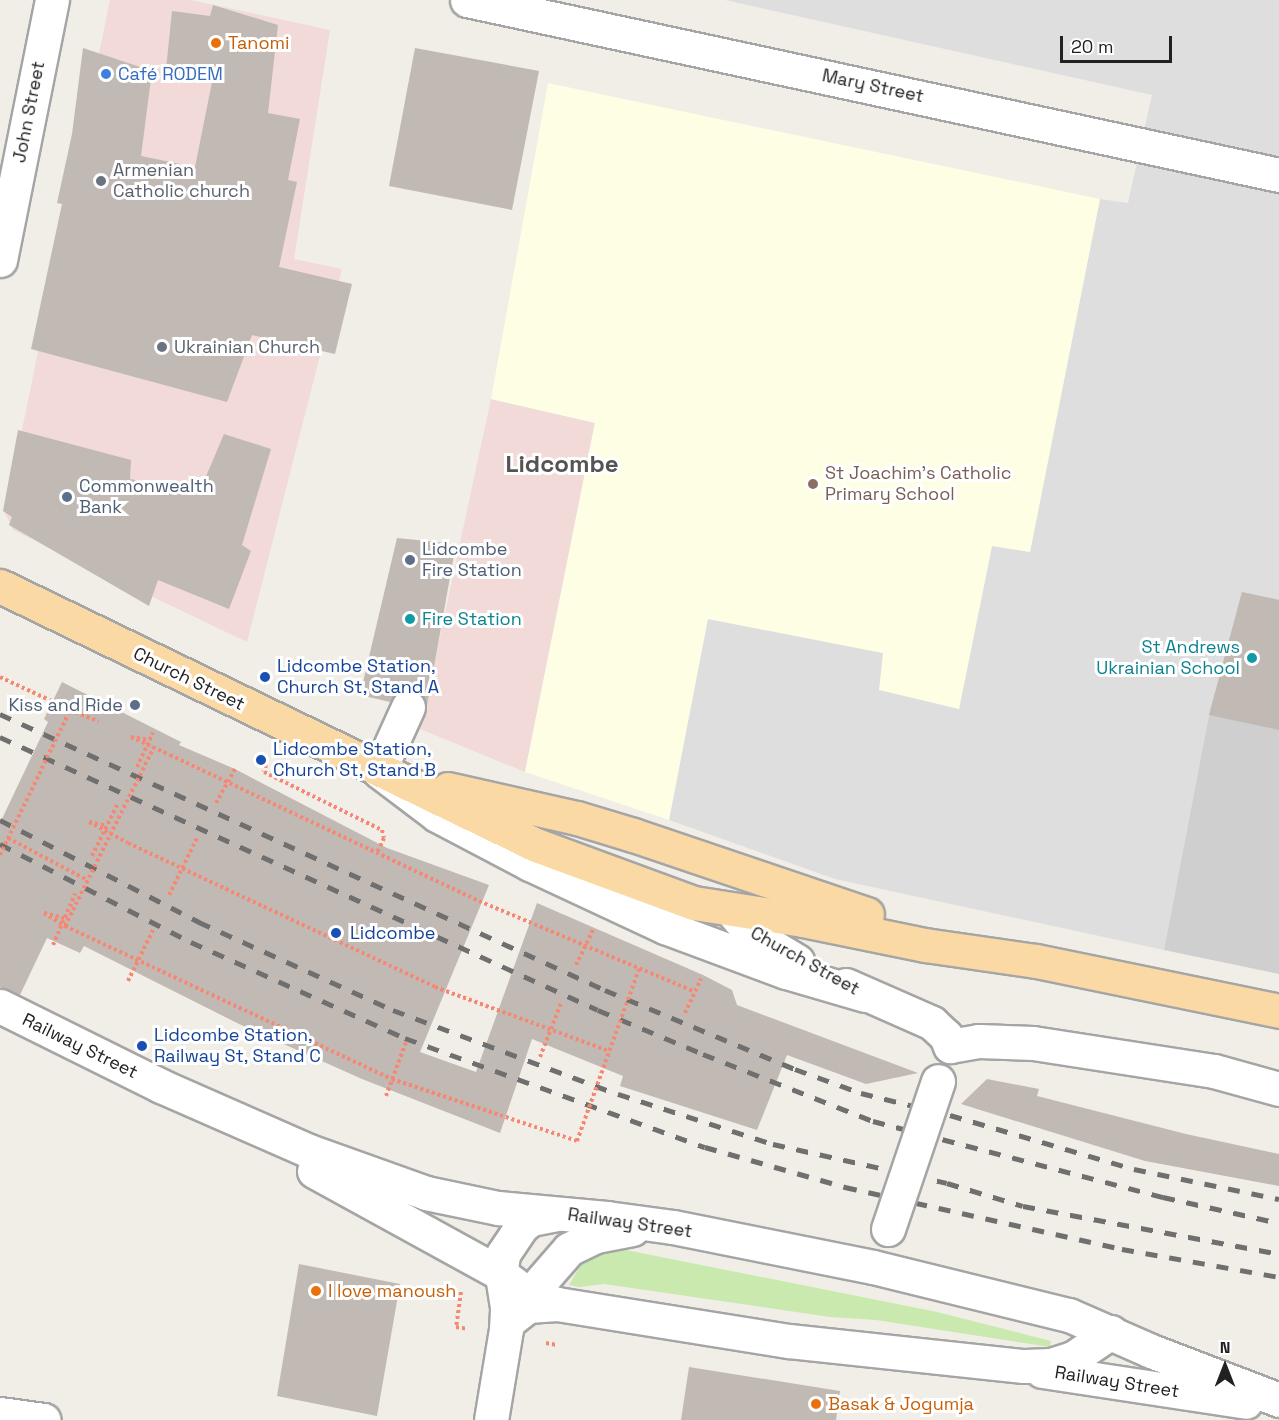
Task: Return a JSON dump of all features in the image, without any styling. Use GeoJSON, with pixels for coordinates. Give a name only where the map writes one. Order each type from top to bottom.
{"type":"FeatureCollection","features":[{"type":"Feature","properties":{"kind":"main road","name":"Church Street"},"geometry":{"type":"LineString","coordinates":[[0,586],[380,771]]}},
{"type":"Feature","properties":{"kind":"main road"},"geometry":{"type":"LineString","coordinates":[[380,771],[578,818],[656,842],[850,910],[904,922],[1036,961]]}},
{"type":"Feature","properties":{"kind":"main road"},"geometry":{"type":"LineString","coordinates":[[380,771],[560,856],[694,903],[731,910]]}},
{"type":"Feature","properties":{"kind":"main road"},"geometry":{"type":"LineString","coordinates":[[445,788],[556,826],[703,882],[714,888],[731,910]]}},
{"type":"Feature","properties":{"kind":"main road","name":"Church Street"},"geometry":{"type":"LineString","coordinates":[[731,910],[803,920],[925,945],[1036,961],[1279,1011]]}},
{"type":"Feature","properties":{"kind":"street","name":"John Street"},"geometry":{"type":"LineString","coordinates":[[0,260],[52,0]]}},
{"type":"Feature","properties":{"kind":"street","name":"Mary Street"},"geometry":{"type":"LineString","coordinates":[[467,0],[1279,175]]}},
{"type":"Feature","properties":{"kind":"street"},"geometry":{"type":"LineString","coordinates":[[408,706],[380,771],[437,815],[474,837],[665,927],[786,972],[865,994]]}},
{"type":"Feature","properties":{"kind":"street","name":"Church Street"},"geometry":{"type":"LineString","coordinates":[[731,910],[742,925],[762,941],[865,994],[932,1023],[946,1036],[950,1046]]}},
{"type":"Feature","properties":{"kind":"street","name":"Railway Street"},"geometry":{"type":"LineString","coordinates":[[0,1006],[161,1086],[501,1274]]}},
{"type":"Feature","properties":{"kind":"street"},"geometry":{"type":"LineString","coordinates":[[873,1267],[950,1046],[979,1041],[1034,1043],[1214,1071],[1279,1075]]}},
{"type":"Feature","properties":{"kind":"street"},"geometry":{"type":"LineString","coordinates":[[1214,1071],[1279,1089]]}},
{"type":"Feature","properties":{"kind":"street","name":"Railway Street"},"geometry":{"type":"LineString","coordinates":[[161,1086],[309,1151],[426,1192],[498,1208],[673,1227],[873,1267],[1069,1315],[1151,1351],[1279,1400]]}},
{"type":"Feature","properties":{"kind":"street"},"geometry":{"type":"LineString","coordinates":[[525,1312],[507,1307],[501,1274],[504,1254],[522,1226],[531,1219],[557,1214]]}},
{"type":"Feature","properties":{"kind":"street"},"geometry":{"type":"LineString","coordinates":[[491,1420],[525,1312],[561,1255],[578,1244],[616,1231],[673,1227]]}},
{"type":"Feature","properties":{"kind":"street","name":"Railway Street"},"geometry":{"type":"LineString","coordinates":[[525,1312],[990,1363],[1279,1407]]}},
{"type":"Feature","properties":{"kind":"street","name":"Railway Street"},"geometry":{"type":"LineString","coordinates":[[990,1363],[1051,1365],[1072,1358],[1111,1332]]}},
{"type":"Feature","properties":{"kind":"street"},"geometry":{"type":"LineString","coordinates":[[0,1414],[44,1420]]}},
{"type":"Feature","properties":{"kind":"path"},"geometry":{"type":"LineString","coordinates":[[0,677],[99,722]]}},
{"type":"Feature","properties":{"kind":"path"},"geometry":{"type":"LineString","coordinates":[[0,855],[70,710]]}},
{"type":"Feature","properties":{"kind":"path"},"geometry":{"type":"LineString","coordinates":[[137,766],[153,734]]}},
{"type":"Feature","properties":{"kind":"path"},"geometry":{"type":"LineString","coordinates":[[150,740],[131,736],[479,901],[695,992]]}},
{"type":"Feature","properties":{"kind":"path"},"geometry":{"type":"LineString","coordinates":[[65,926],[154,747]]}},
{"type":"Feature","properties":{"kind":"path"},"geometry":{"type":"LineString","coordinates":[[266,765],[264,772],[382,830],[384,838],[377,853]]}},
{"type":"Feature","properties":{"kind":"path"},"geometry":{"type":"LineString","coordinates":[[216,803],[235,769]]}},
{"type":"Feature","properties":{"kind":"path"},"geometry":{"type":"LineString","coordinates":[[92,856],[118,803]]}},
{"type":"Feature","properties":{"kind":"path"},"geometry":{"type":"LineString","coordinates":[[107,826],[89,822],[128,843],[435,987],[609,1051]]}},
{"type":"Feature","properties":{"kind":"path"},"geometry":{"type":"LineString","coordinates":[[8,838],[87,880]]}},
{"type":"Feature","properties":{"kind":"path"},"geometry":{"type":"LineString","coordinates":[[169,895],[196,838]]}},
{"type":"Feature","properties":{"kind":"path"},"geometry":{"type":"LineString","coordinates":[[53,945],[75,894]]}},
{"type":"Feature","properties":{"kind":"path"},"geometry":{"type":"LineString","coordinates":[[64,918],[44,913],[65,926],[392,1080],[577,1141],[639,969]]}},
{"type":"Feature","properties":{"kind":"path"},"geometry":{"type":"LineString","coordinates":[[576,965],[594,927]]}},
{"type":"Feature","properties":{"kind":"path"},"geometry":{"type":"LineString","coordinates":[[128,981],[154,928]]}},
{"type":"Feature","properties":{"kind":"path"},"geometry":{"type":"LineString","coordinates":[[685,1013],[703,975]]}},
{"type":"Feature","properties":{"kind":"path"},"geometry":{"type":"LineString","coordinates":[[540,1057],[561,1003]]}},
{"type":"Feature","properties":{"kind":"path"},"geometry":{"type":"LineString","coordinates":[[386,1096],[406,1042]]}},
{"type":"Feature","properties":{"kind":"path"},"geometry":{"type":"LineString","coordinates":[[452,1286],[461,1291],[456,1327],[468,1329]]}},
{"type":"Feature","properties":{"kind":"shaded area"},"geometry":{"type":"Polygon","coordinates":[[[110,0],[191,0],[330,30],[294,259],[342,269],[247,642],[13,530],[5,513],[110,0]]]}},
{"type":"Feature","properties":{"kind":"shaded area"},"geometry":{"type":"Polygon","coordinates":[[[725,0],[1279,0],[1279,600],[1209,715],[1164,950],[835,879],[669,820],[707,618],[883,653],[959,709],[992,546],[1030,552],[1100,199],[1128,203],[1152,95],[725,0]]]}},
{"type":"Feature","properties":{"kind":"shaded area","name":"St Joachim's Catholic Primary School"},"geometry":{"type":"Polygon","coordinates":[[[548,83],[1100,199],[1030,552],[992,546],[959,709],[879,690],[883,653],[708,619],[669,820],[525,772],[595,423],[491,399],[548,83]]]}},
{"type":"Feature","properties":{"kind":"shaded area"},"geometry":{"type":"Polygon","coordinates":[[[491,399],[595,422],[525,772],[420,729],[491,399]]]}},
{"type":"Feature","properties":{"kind":"shaded area"},"geometry":{"type":"Polygon","coordinates":[[[1242,592],[1279,600],[1279,974],[1164,950],[1209,715],[1242,592]]]}},
{"type":"Feature","properties":{"kind":"green space"},"geometry":{"type":"Polygon","coordinates":[[[616,1248],[937,1312],[1051,1341],[1050,1347],[876,1320],[830,1317],[604,1284],[579,1287],[569,1285],[585,1258],[598,1251],[616,1248]]]}},
{"type":"Feature","properties":{"kind":"building"},"geometry":{"type":"Polygon","coordinates":[[[213,5],[278,25],[268,113],[300,119],[288,180],[297,182],[279,267],[352,284],[335,354],[252,335],[227,402],[31,349],[62,204],[57,203],[72,134],[83,48],[152,71],[141,156],[195,167],[212,82],[166,69],[172,11],[210,16],[213,5]]]}},
{"type":"Feature","properties":{"kind":"building"},"geometry":{"type":"Polygon","coordinates":[[[415,48],[539,71],[512,210],[389,186],[415,48]]]}},
{"type":"Feature","properties":{"kind":"building"},"geometry":{"type":"Polygon","coordinates":[[[18,430],[131,460],[130,479],[199,493],[224,434],[271,449],[242,545],[251,551],[229,609],[158,580],[149,606],[9,525],[12,517],[3,511],[18,430]]]}},
{"type":"Feature","properties":{"kind":"building","name":"Fire Station"},"geometry":{"type":"Polygon","coordinates":[[[397,538],[456,544],[426,711],[424,697],[415,690],[406,688],[398,691],[390,702],[360,695],[397,538]]]}},
{"type":"Feature","properties":{"kind":"building","name":"St Andrews Ukrainian School"},"geometry":{"type":"Polygon","coordinates":[[[1242,592],[1279,600],[1279,730],[1209,715],[1242,592]]]}},
{"type":"Feature","properties":{"kind":"building"},"geometry":{"type":"Polygon","coordinates":[[[62,682],[181,742],[179,745],[235,769],[387,848],[489,885],[420,1052],[476,1072],[537,903],[703,975],[732,990],[737,1005],[918,1073],[866,1084],[787,1055],[757,1130],[620,1086],[623,1076],[532,1039],[500,1133],[362,1079],[239,1024],[84,946],[80,953],[47,938],[20,995],[0,987],[0,823],[48,722],[44,719],[62,682]]]}},
{"type":"Feature","properties":{"kind":"building"},"geometry":{"type":"Polygon","coordinates":[[[987,1079],[1039,1089],[1037,1096],[1186,1134],[1279,1154],[1279,1186],[1145,1161],[961,1104],[987,1079]]]}},
{"type":"Feature","properties":{"kind":"building"},"geometry":{"type":"Polygon","coordinates":[[[299,1264],[400,1284],[377,1416],[277,1396],[299,1264]]]}},
{"type":"Feature","properties":{"kind":"building"},"geometry":{"type":"Polygon","coordinates":[[[689,1367],[840,1391],[836,1420],[681,1420],[689,1367]]]}},
{"type":"Feature","properties":{"kind":"railway"},"geometry":{"type":"LineString","coordinates":[[0,714],[605,990],[795,1069],[861,1093],[950,1115],[1134,1169],[1279,1199]]}},
{"type":"Feature","properties":{"kind":"railway"},"geometry":{"type":"LineString","coordinates":[[0,737],[598,1010],[873,1121],[1163,1197],[1279,1223]]}},
{"type":"Feature","properties":{"kind":"railway"},"geometry":{"type":"LineString","coordinates":[[0,820],[199,922],[393,1010],[618,1094],[773,1144],[947,1183],[1023,1206],[1279,1254]]}},
{"type":"Feature","properties":{"kind":"railway"},"geometry":{"type":"LineString","coordinates":[[0,844],[191,942],[405,1038],[705,1147],[845,1187],[1122,1249],[1279,1277]]}},
{"type":"Feature","properties":{"kind":"place","name":"Tanomi"},"geometry":{"type":"Point","coordinates":[216,43]}},
{"type":"Feature","properties":{"kind":"place","name":"Café RODEM"},"geometry":{"type":"Point","coordinates":[106,74]}},
{"type":"Feature","properties":{"kind":"place","name":"Armenian Catholic church"},"geometry":{"type":"Point","coordinates":[101,181]}},
{"type":"Feature","properties":{"kind":"place","name":"Ukrainian Church"},"geometry":{"type":"Point","coordinates":[162,347]}},
{"type":"Feature","properties":{"kind":"place","name":"St Joachim's Catholic Primary School"},"geometry":{"type":"Point","coordinates":[813,484]}},
{"type":"Feature","properties":{"kind":"place","name":"Commonwealth Bank"},"geometry":{"type":"Point","coordinates":[67,497]}},
{"type":"Feature","properties":{"kind":"place","name":"Lidcombe Fire Station"},"geometry":{"type":"Point","coordinates":[410,560]}},
{"type":"Feature","properties":{"kind":"place","name":"Fire Station"},"geometry":{"type":"Point","coordinates":[410,619]}},
{"type":"Feature","properties":{"kind":"place","name":"St Andrews Ukrainian School"},"geometry":{"type":"Point","coordinates":[1252,658]}},
{"type":"Feature","properties":{"kind":"place","name":"Lidcombe Station, Church St, Stand A"},"geometry":{"type":"Point","coordinates":[265,677]}},
{"type":"Feature","properties":{"kind":"place","name":"Kiss and Ride"},"geometry":{"type":"Point","coordinates":[135,705]}},
{"type":"Feature","properties":{"kind":"place","name":"Lidcombe Station, Church St, Stand B"},"geometry":{"type":"Point","coordinates":[261,760]}},
{"type":"Feature","properties":{"kind":"place","name":"Lidcombe"},"geometry":{"type":"Point","coordinates":[336,933]}},
{"type":"Feature","properties":{"kind":"place","name":"Lidcombe Station, Railway St, Stand C"},"geometry":{"type":"Point","coordinates":[142,1046]}},
{"type":"Feature","properties":{"kind":"place","name":"I love manoush"},"geometry":{"type":"Point","coordinates":[316,1291]}},
{"type":"Feature","properties":{"kind":"place","name":"Basak & Jogumja"},"geometry":{"type":"Point","coordinates":[816,1404]}},
{"type":"Feature","properties":{"kind":"district","name":"Lidcombe"},"geometry":{"type":"Point","coordinates":[562,464]}}]}
